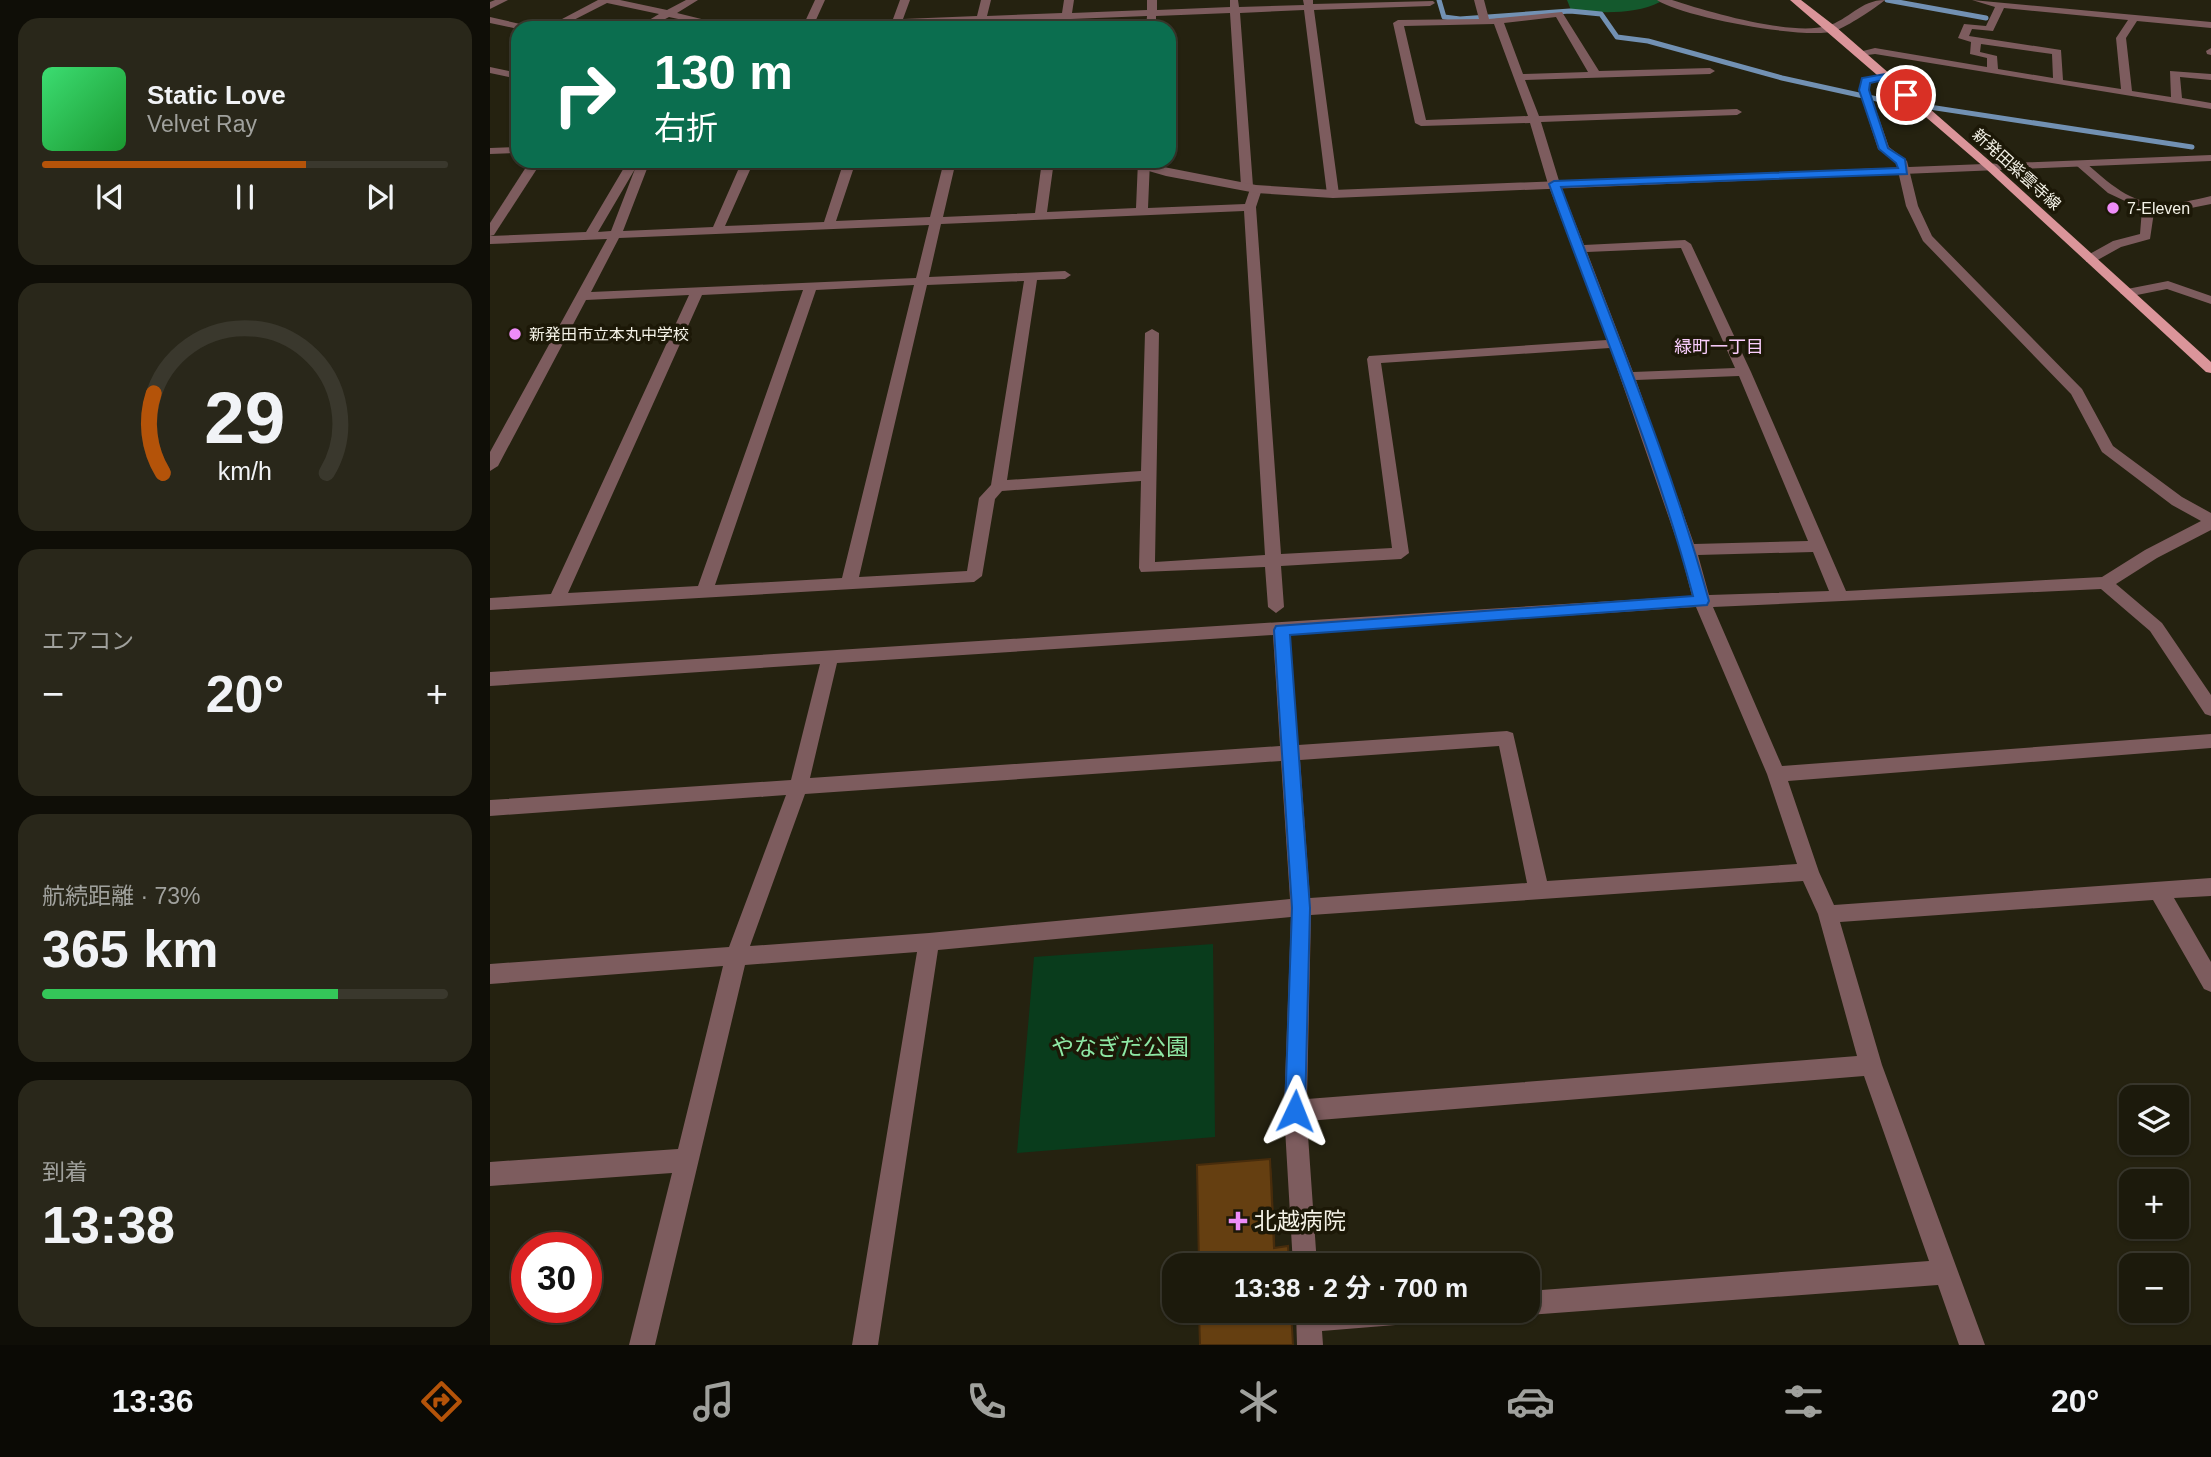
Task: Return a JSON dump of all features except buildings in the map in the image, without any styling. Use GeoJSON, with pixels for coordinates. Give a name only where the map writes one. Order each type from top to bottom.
{"type":"FeatureCollection","features":[{"type":"Feature","properties":{"kind":"main road","name":"新発田紫雲寺線"},"geometry":{"type":"LineString","coordinates":[[1795,0],[1989,166],[2211,369]]}},
{"type":"Feature","properties":{"kind":"street"},"geometry":{"type":"LineString","coordinates":[[490,6],[503,0]]}},
{"type":"Feature","properties":{"kind":"street"},"geometry":{"type":"LineString","coordinates":[[564,21],[606,0],[702,21]]}},
{"type":"Feature","properties":{"kind":"street"},"geometry":{"type":"LineString","coordinates":[[653,21],[693,0]]}},
{"type":"Feature","properties":{"kind":"street"},"geometry":{"type":"LineString","coordinates":[[811,21],[820,0]]}},
{"type":"Feature","properties":{"kind":"street"},"geometry":{"type":"LineString","coordinates":[[898,21],[905,0]]}},
{"type":"Feature","properties":{"kind":"street"},"geometry":{"type":"LineString","coordinates":[[981,21],[986,0]]}},
{"type":"Feature","properties":{"kind":"street"},"geometry":{"type":"LineString","coordinates":[[1066,21],[1069,0]]}},
{"type":"Feature","properties":{"kind":"street"},"geometry":{"type":"LineString","coordinates":[[1151,21],[1152,0]]}},
{"type":"Feature","properties":{"kind":"street"},"geometry":{"type":"LineString","coordinates":[[1479,0],[1518,76],[1554,184],[1613,344],[1628,376],[1688,550],[1702,601],[1776,774],[1809,872],[1828,914],[1871,1065],[1972,1345]]}},
{"type":"Feature","properties":{"kind":"street"},"geometry":{"type":"LineString","coordinates":[[1662,0],[1796,32],[1832,29],[1865,5],[1880,0]]}},
{"type":"Feature","properties":{"kind":"street"},"geometry":{"type":"LineString","coordinates":[[1976,0],[2001,5],[2211,25]]}},
{"type":"Feature","properties":{"kind":"street"},"geometry":{"type":"LineString","coordinates":[[1002,21],[1066,15],[1151,13],[1234,5],[1429,1],[1435,22]]}},
{"type":"Feature","properties":{"kind":"street"},"geometry":{"type":"LineString","coordinates":[[1308,4],[1333,194]]}},
{"type":"Feature","properties":{"kind":"street"},"geometry":{"type":"LineString","coordinates":[[1234,5],[1251,188],[1271,559],[1276,607]]}},
{"type":"Feature","properties":{"kind":"street"},"geometry":{"type":"LineString","coordinates":[[2001,5],[1989,29],[1968,26],[1963,38],[2057,52],[2058,83]]}},
{"type":"Feature","properties":{"kind":"street"},"geometry":{"type":"LineString","coordinates":[[1595,74],[1559,14],[1492,21],[1398,23],[1421,123],[1737,112]]}},
{"type":"Feature","properties":{"kind":"street"},"geometry":{"type":"LineString","coordinates":[[2127,94],[2121,38],[2135,18]]}},
{"type":"Feature","properties":{"kind":"street"},"geometry":{"type":"LineString","coordinates":[[490,20],[511,25]]}},
{"type":"Feature","properties":{"kind":"street"},"geometry":{"type":"LineString","coordinates":[[1976,40],[1975,54],[1992,56],[1993,72]]}},
{"type":"Feature","properties":{"kind":"street"},"geometry":{"type":"LineString","coordinates":[[1860,53],[1875,51],[2058,83],[2207,105],[2211,115]]}},
{"type":"Feature","properties":{"kind":"street"},"geometry":{"type":"LineString","coordinates":[[490,70],[511,74]]}},
{"type":"Feature","properties":{"kind":"street"},"geometry":{"type":"LineString","coordinates":[[1518,76],[1710,71]]}},
{"type":"Feature","properties":{"kind":"street"},"geometry":{"type":"LineString","coordinates":[[2177,101],[2174,73],[2211,77]]}},
{"type":"Feature","properties":{"kind":"street"},"geometry":{"type":"LineString","coordinates":[[490,679],[1702,601],[1840,597],[2105,583],[2211,521],[2178,501],[2107,449],[2077,392],[1927,238],[1912,206],[1901,161],[1884,149],[1864,90],[1866,80],[1885,77]]}},
{"type":"Feature","properties":{"kind":"street"},"geometry":{"type":"LineString","coordinates":[[490,151],[511,150]]}},
{"type":"Feature","properties":{"kind":"street"},"geometry":{"type":"LineString","coordinates":[[1162,168],[1251,188],[1333,194],[2211,158]]}},
{"type":"Feature","properties":{"kind":"street"},"geometry":{"type":"LineString","coordinates":[[2081,164],[2105,187],[2148,209],[2181,209],[2211,200]]}},
{"type":"Feature","properties":{"kind":"street"},"geometry":{"type":"LineString","coordinates":[[490,232],[531,168]]}},
{"type":"Feature","properties":{"kind":"street"},"geometry":{"type":"LineString","coordinates":[[590,235],[630,168]]}},
{"type":"Feature","properties":{"kind":"street"},"geometry":{"type":"LineString","coordinates":[[490,466],[616,233],[641,168]]}},
{"type":"Feature","properties":{"kind":"street"},"geometry":{"type":"LineString","coordinates":[[718,229],[745,168]]}},
{"type":"Feature","properties":{"kind":"street"},"geometry":{"type":"LineString","coordinates":[[829,224],[848,168]]}},
{"type":"Feature","properties":{"kind":"street"},"geometry":{"type":"LineString","coordinates":[[849,583],[948,168]]}},
{"type":"Feature","properties":{"kind":"street"},"geometry":{"type":"LineString","coordinates":[[1041,215],[1047,168]]}},
{"type":"Feature","properties":{"kind":"street"},"geometry":{"type":"LineString","coordinates":[[1142,212],[1144,168]]}},
{"type":"Feature","properties":{"kind":"street"},"geometry":{"type":"LineString","coordinates":[[490,240],[1250,207]]}},
{"type":"Feature","properties":{"kind":"street"},"geometry":{"type":"LineString","coordinates":[[2090,259],[2117,244],[2146,236],[2148,209]]}},
{"type":"Feature","properties":{"kind":"street"},"geometry":{"type":"LineString","coordinates":[[1579,249],[1685,244],[1744,372],[1840,597]]}},
{"type":"Feature","properties":{"kind":"street"},"geometry":{"type":"LineString","coordinates":[[583,296],[1065,275]]}},
{"type":"Feature","properties":{"kind":"street"},"geometry":{"type":"LineString","coordinates":[[490,604],[974,576],[987,498],[998,486],[1031,276]]}},
{"type":"Feature","properties":{"kind":"street"},"geometry":{"type":"LineString","coordinates":[[704,592],[811,285]]}},
{"type":"Feature","properties":{"kind":"street"},"geometry":{"type":"LineString","coordinates":[[2127,293],[2168,285],[2211,300]]}},
{"type":"Feature","properties":{"kind":"street"},"geometry":{"type":"LineString","coordinates":[[557,600],[698,290]]}},
{"type":"Feature","properties":{"kind":"street"},"geometry":{"type":"LineString","coordinates":[[1152,333],[1147,568],[1401,553],[1374,359],[1613,344]]}},
{"type":"Feature","properties":{"kind":"street"},"geometry":{"type":"LineString","coordinates":[[1628,376],[1744,372]]}},
{"type":"Feature","properties":{"kind":"street"},"geometry":{"type":"LineString","coordinates":[[998,486],[1147,476]]}},
{"type":"Feature","properties":{"kind":"street"},"geometry":{"type":"LineString","coordinates":[[1688,550],[1816,546]]}},
{"type":"Feature","properties":{"kind":"street"},"geometry":{"type":"LineString","coordinates":[[2105,583],[2156,628],[2211,709]]}},
{"type":"Feature","properties":{"kind":"street"},"geometry":{"type":"LineString","coordinates":[[1282,630],[1301,908],[1295,1111],[1304,1253]]}},
{"type":"Feature","properties":{"kind":"street"},"geometry":{"type":"LineString","coordinates":[[642,1345],[736,957],[799,785],[830,658]]}},
{"type":"Feature","properties":{"kind":"street"},"geometry":{"type":"LineString","coordinates":[[490,808],[1507,738],[1539,890]]}},
{"type":"Feature","properties":{"kind":"street"},"geometry":{"type":"LineString","coordinates":[[1776,774],[2211,741]]}},
{"type":"Feature","properties":{"kind":"street"},"geometry":{"type":"LineString","coordinates":[[490,974],[929,942],[1301,908],[1809,872]]}},
{"type":"Feature","properties":{"kind":"street"},"geometry":{"type":"LineString","coordinates":[[1828,914],[2211,887]]}},
{"type":"Feature","properties":{"kind":"street"},"geometry":{"type":"LineString","coordinates":[[2158,890],[2211,982]]}},
{"type":"Feature","properties":{"kind":"street"},"geometry":{"type":"LineString","coordinates":[[865,1345],[929,942]]}},
{"type":"Feature","properties":{"kind":"street"},"geometry":{"type":"LineString","coordinates":[[1295,1111],[1871,1065]]}},
{"type":"Feature","properties":{"kind":"street"},"geometry":{"type":"LineString","coordinates":[[490,1174],[686,1160]]}},
{"type":"Feature","properties":{"kind":"street"},"geometry":{"type":"LineString","coordinates":[[1540,1302],[1946,1272]]}},
{"type":"Feature","properties":{"kind":"street"},"geometry":{"type":"LineString","coordinates":[[1309,1323],[1310,1345]]}},
{"type":"Feature","properties":{"kind":"green space"},"geometry":{"type":"Polygon","coordinates":[[[1567,0],[1660,2],[1628,11],[1605,12],[1571,10],[1567,0]]]}},
{"type":"Feature","properties":{"kind":"green space","name":"やなぎだ公園"},"geometry":{"type":"Polygon","coordinates":[[[1213,944],[1215,1137],[1017,1153],[1034,957],[1213,944]]]}},
{"type":"Feature","properties":{"kind":"waterway"},"geometry":{"type":"LineString","coordinates":[[1439,0],[1444,17],[1460,19],[1570,11],[1601,14],[1617,37],[1648,41],[1782,78],[1877,99],[2192,147]]}},
{"type":"Feature","properties":{"kind":"waterway"},"geometry":{"type":"LineString","coordinates":[[1887,0],[1986,18]]}},
{"type":"Feature","properties":{"kind":"place","name":"7-Eleven"},"geometry":{"type":"Point","coordinates":[2113,208]}},
{"type":"Feature","properties":{"kind":"place","name":"新発田市立本丸中学校"},"geometry":{"type":"Point","coordinates":[515,334]}},
{"type":"Feature","properties":{"kind":"place","name":"北越病院"},"geometry":{"type":"Point","coordinates":[1238,1221]}},
{"type":"Feature","properties":{"kind":"district","name":"緑町一丁目"},"geometry":{"type":"Point","coordinates":[1719,347]}},
{"type":"Feature","properties":{"kind":"route"},"geometry":{"type":"LineString","coordinates":[[1295,1111],[1301,908],[1282,630],[1702,601],[1688,550],[1628,376],[1613,344],[1554,184],[1904,171],[1901,161],[1884,149],[1864,90],[1866,80],[1885,77],[1906,95]]}}]}
